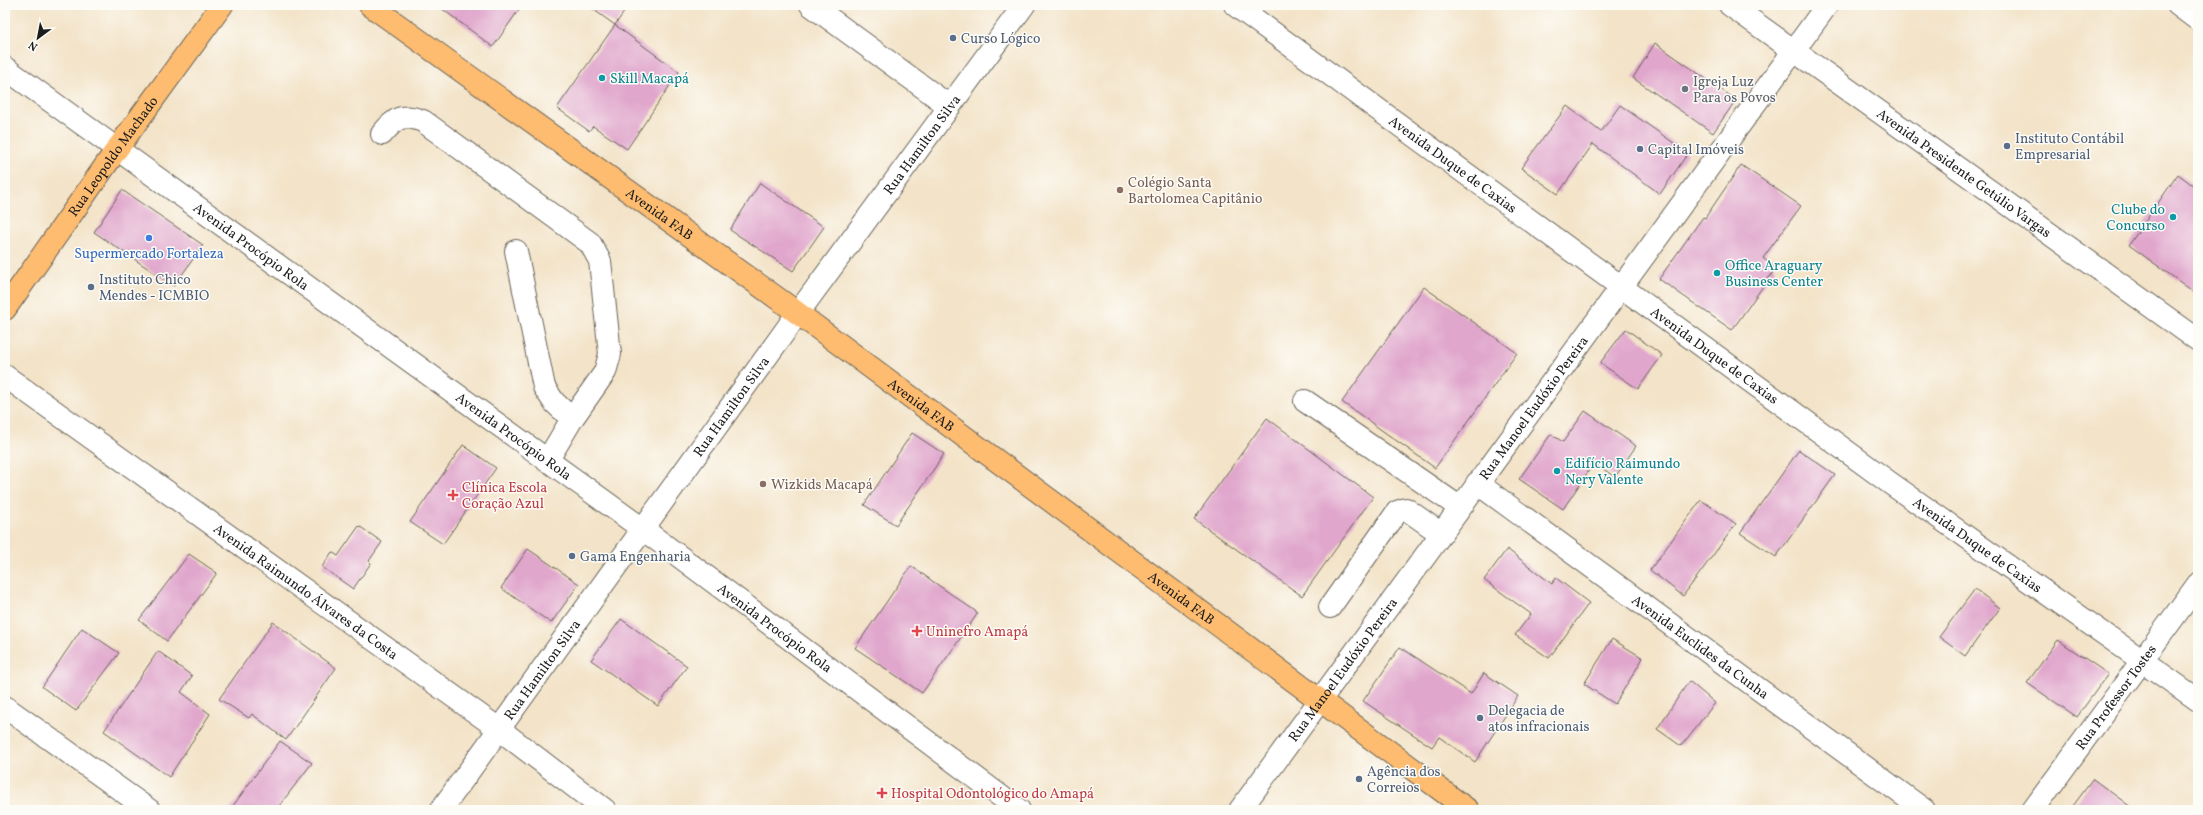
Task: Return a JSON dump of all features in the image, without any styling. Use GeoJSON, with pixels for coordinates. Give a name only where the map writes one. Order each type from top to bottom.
{"type":"FeatureCollection","features":[{"type":"Feature","properties":{"kind":"main road","name":"Rua Leopoldo Machado"},"geometry":{"type":"LineString","coordinates":[[5,309],[117,149],[222,5]]}},
{"type":"Feature","properties":{"kind":"main road","name":"Avenida FAB"},"geometry":{"type":"LineString","coordinates":[[370,5],[798,313],[1318,701],[1468,810]]}},
{"type":"Feature","properties":{"kind":"street"},"geometry":{"type":"LineString","coordinates":[[811,5],[949,106]]}},
{"type":"Feature","properties":{"kind":"street","name":"Rua Hamilton Silva"},"geometry":{"type":"LineString","coordinates":[[441,810],[498,729],[644,530],[798,313],[1024,5]]}},
{"type":"Feature","properties":{"kind":"street","name":"Avenida Duque de Caxias"},"geometry":{"type":"LineString","coordinates":[[1235,5],[1890,483],[2198,700]]}},
{"type":"Feature","properties":{"kind":"street","name":"Avenida Presidente Getúlio Vargas"},"geometry":{"type":"LineString","coordinates":[[1730,5],[2198,340]]}},
{"type":"Feature","properties":{"kind":"street","name":"Rua Manoel Eudóxio Pereira"},"geometry":{"type":"LineString","coordinates":[[1240,810],[1440,533],[1622,287],[1827,5]]}},
{"type":"Feature","properties":{"kind":"street"},"geometry":{"type":"LineString","coordinates":[[2178,5],[2198,20]]}},
{"type":"Feature","properties":{"kind":"street","name":"Avenida Procópio Rola"},"geometry":{"type":"LineString","coordinates":[[5,68],[644,530],[1019,810]]}},
{"type":"Feature","properties":{"kind":"street"},"geometry":{"type":"LineString","coordinates":[[382,134],[394,120],[409,116],[422,121],[590,243],[600,261],[610,354],[605,372],[572,419],[547,461]]}},
{"type":"Feature","properties":{"kind":"street"},"geometry":{"type":"LineString","coordinates":[[516,251],[544,387],[554,402],[572,419]]}},
{"type":"Feature","properties":{"kind":"street","name":"Avenida Raimundo Álvares da Costa"},"geometry":{"type":"LineString","coordinates":[[5,376],[498,729],[605,810]]}},
{"type":"Feature","properties":{"kind":"street"},"geometry":{"type":"LineString","coordinates":[[1305,401],[1459,507]]}},
{"type":"Feature","properties":{"kind":"street","name":"Avenida Euclides da Cunha"},"geometry":{"type":"LineString","coordinates":[[1477,483],[1924,810]]}},
{"type":"Feature","properties":{"kind":"street"},"geometry":{"type":"LineString","coordinates":[[1330,607],[1397,512],[1406,509],[1440,533]]}},
{"type":"Feature","properties":{"kind":"street","name":"Rua Professor Tostes"},"geometry":{"type":"LineString","coordinates":[[2032,810],[2198,584]]}},
{"type":"Feature","properties":{"kind":"street"},"geometry":{"type":"LineString","coordinates":[[5,707],[149,810]]}},
{"type":"Feature","properties":{"kind":"building"},"geometry":{"type":"Polygon","coordinates":[[[437,5],[522,5],[493,47],[437,5]]]}},
{"type":"Feature","properties":{"kind":"building"},"geometry":{"type":"Polygon","coordinates":[[[587,5],[629,5],[615,25],[587,5]]]}},
{"type":"Feature","properties":{"kind":"building"},"geometry":{"type":"Polygon","coordinates":[[[615,25],[679,72],[627,149],[593,126],[589,131],[557,108],[615,25]]]}},
{"type":"Feature","properties":{"kind":"building","name":"Igreja Luz Para os Povos"},"geometry":{"type":"Polygon","coordinates":[[[1655,43],[1736,100],[1713,133],[1633,78],[1655,43]]]}},
{"type":"Feature","properties":{"kind":"building"},"geometry":{"type":"Polygon","coordinates":[[[1620,105],[1688,153],[1660,194],[1593,144],[1558,194],[1521,168],[1567,106],[1601,132],[1620,105]]]}},
{"type":"Feature","properties":{"kind":"building"},"geometry":{"type":"Polygon","coordinates":[[[1741,165],[1801,206],[1763,258],[1776,268],[1732,330],[1659,279],[1703,217],[1705,218],[1741,165]]]}},
{"type":"Feature","properties":{"kind":"building","name":"Clube do Concurso"},"geometry":{"type":"Polygon","coordinates":[[[2178,174],[2198,189],[2198,295],[2129,245],[2178,174]]]}},
{"type":"Feature","properties":{"kind":"building"},"geometry":{"type":"Polygon","coordinates":[[[760,183],[824,227],[793,271],[730,230],[760,183]]]}},
{"type":"Feature","properties":{"kind":"building","name":"Supermercado Fortaleza"},"geometry":{"type":"Polygon","coordinates":[[[122,190],[203,245],[174,286],[94,232],[122,190]]]}},
{"type":"Feature","properties":{"kind":"building"},"geometry":{"type":"Polygon","coordinates":[[[1424,287],[1517,353],[1435,468],[1342,402],[1424,287]]]}},
{"type":"Feature","properties":{"kind":"building"},"geometry":{"type":"Polygon","coordinates":[[[1626,329],[1662,355],[1638,389],[1600,363],[1626,329]]]}},
{"type":"Feature","properties":{"kind":"building"},"geometry":{"type":"Polygon","coordinates":[[[1585,411],[1636,446],[1615,477],[1594,463],[1563,509],[1519,479],[1551,434],[1563,442],[1585,411]]]}},
{"type":"Feature","properties":{"kind":"building"},"geometry":{"type":"Polygon","coordinates":[[[1267,418],[1373,497],[1302,596],[1194,519],[1267,418]]]}},
{"type":"Feature","properties":{"kind":"building"},"geometry":{"type":"Polygon","coordinates":[[[912,433],[944,454],[896,525],[864,505],[912,433]]]}},
{"type":"Feature","properties":{"kind":"building","name":"Clínica Escola Coração Azul"},"geometry":{"type":"Polygon","coordinates":[[[463,445],[496,468],[443,544],[410,522],[463,445]]]}},
{"type":"Feature","properties":{"kind":"building"},"geometry":{"type":"Polygon","coordinates":[[[1799,450],[1835,475],[1776,557],[1740,533],[1799,450]]]}},
{"type":"Feature","properties":{"kind":"building"},"geometry":{"type":"Polygon","coordinates":[[[1701,500],[1736,524],[1683,596],[1650,570],[1701,500]]]}},
{"type":"Feature","properties":{"kind":"building"},"geometry":{"type":"Polygon","coordinates":[[[359,526],[382,542],[369,561],[371,563],[353,589],[322,567],[332,552],[338,556],[359,526]]]}},
{"type":"Feature","properties":{"kind":"building"},"geometry":{"type":"Polygon","coordinates":[[[528,549],[579,584],[551,623],[501,588],[528,549]]]}},
{"type":"Feature","properties":{"kind":"building"},"geometry":{"type":"Polygon","coordinates":[[[1507,549],[1552,584],[1556,578],[1589,603],[1549,658],[1515,635],[1531,614],[1484,580],[1507,549]]]}},
{"type":"Feature","properties":{"kind":"building"},"geometry":{"type":"Polygon","coordinates":[[[189,554],[217,573],[167,641],[139,620],[189,554]]]}},
{"type":"Feature","properties":{"kind":"building","name":"Uninefro Amapá"},"geometry":{"type":"Polygon","coordinates":[[[911,566],[978,613],[922,693],[855,648],[911,566]]]}},
{"type":"Feature","properties":{"kind":"building"},"geometry":{"type":"Polygon","coordinates":[[[1975,589],[2000,608],[1965,656],[1939,637],[1975,589]]]}},
{"type":"Feature","properties":{"kind":"building"},"geometry":{"type":"Polygon","coordinates":[[[621,619],[687,666],[658,706],[591,660],[621,619]]]}},
{"type":"Feature","properties":{"kind":"building"},"geometry":{"type":"Polygon","coordinates":[[[273,622],[336,668],[286,740],[252,714],[249,718],[219,699],[273,622]]]}},
{"type":"Feature","properties":{"kind":"building"},"geometry":{"type":"Polygon","coordinates":[[[82,628],[119,653],[76,711],[42,687],[82,628]]]}},
{"type":"Feature","properties":{"kind":"building"},"geometry":{"type":"Polygon","coordinates":[[[1612,639],[1643,658],[1615,704],[1584,684],[1612,639]]]}},
{"type":"Feature","properties":{"kind":"building"},"geometry":{"type":"Polygon","coordinates":[[[2058,640],[2108,674],[2077,717],[2027,683],[2058,640]]]}},
{"type":"Feature","properties":{"kind":"building"},"geometry":{"type":"Polygon","coordinates":[[[1400,647],[1471,694],[1484,673],[1518,696],[1475,762],[1439,737],[1432,747],[1363,701],[1400,647]]]}},
{"type":"Feature","properties":{"kind":"building"},"geometry":{"type":"Polygon","coordinates":[[[158,651],[192,676],[181,692],[210,714],[169,777],[104,731],[158,651]]]}},
{"type":"Feature","properties":{"kind":"building"},"geometry":{"type":"Polygon","coordinates":[[[1689,681],[1715,703],[1681,746],[1657,729],[1689,681]]]}},
{"type":"Feature","properties":{"kind":"building"},"geometry":{"type":"Polygon","coordinates":[[[280,741],[312,763],[276,810],[230,810],[280,741]]]}},
{"type":"Feature","properties":{"kind":"building"},"geometry":{"type":"Polygon","coordinates":[[[2093,779],[2135,810],[2070,810],[2093,779]]]}},
{"type":"Feature","properties":{"kind":"place","name":"Curso Lógico"},"geometry":{"type":"Point","coordinates":[953,38]}},
{"type":"Feature","properties":{"kind":"place","name":"Skill Macapá"},"geometry":{"type":"Point","coordinates":[602,78]}},
{"type":"Feature","properties":{"kind":"place","name":"Igreja Luz Para os Povos"},"geometry":{"type":"Point","coordinates":[1685,89]}},
{"type":"Feature","properties":{"kind":"place","name":"Instituto Contábil Empresarial"},"geometry":{"type":"Point","coordinates":[2007,146]}},
{"type":"Feature","properties":{"kind":"place","name":"Capital Imóveis"},"geometry":{"type":"Point","coordinates":[1640,149]}},
{"type":"Feature","properties":{"kind":"place","name":"Colégio Santa Bartolomea Capitânio"},"geometry":{"type":"Point","coordinates":[1120,190]}},
{"type":"Feature","properties":{"kind":"place","name":"Clube do Concurso"},"geometry":{"type":"Point","coordinates":[2173,217]}},
{"type":"Feature","properties":{"kind":"place","name":"Supermercado Fortaleza"},"geometry":{"type":"Point","coordinates":[149,238]}},
{"type":"Feature","properties":{"kind":"place","name":"Office Araguary Business Center"},"geometry":{"type":"Point","coordinates":[1717,273]}},
{"type":"Feature","properties":{"kind":"place","name":"Instituto Chico Mendes - ICMBIO"},"geometry":{"type":"Point","coordinates":[91,287]}},
{"type":"Feature","properties":{"kind":"place","name":"Edifício Raimundo Nery Valente"},"geometry":{"type":"Point","coordinates":[1557,471]}},
{"type":"Feature","properties":{"kind":"place","name":"Wizkids Macapá"},"geometry":{"type":"Point","coordinates":[763,484]}},
{"type":"Feature","properties":{"kind":"place","name":"Clínica Escola Coração Azul"},"geometry":{"type":"Point","coordinates":[453,495]}},
{"type":"Feature","properties":{"kind":"place","name":"Gama Engenharia"},"geometry":{"type":"Point","coordinates":[572,556]}},
{"type":"Feature","properties":{"kind":"place","name":"Uninefro Amapá"},"geometry":{"type":"Point","coordinates":[917,631]}},
{"type":"Feature","properties":{"kind":"place","name":"Delegacia de atos infracionais"},"geometry":{"type":"Point","coordinates":[1480,718]}},
{"type":"Feature","properties":{"kind":"place","name":"Agência dos Correios"},"geometry":{"type":"Point","coordinates":[1359,779]}},
{"type":"Feature","properties":{"kind":"place","name":"Hospital Odontológico do Amapá"},"geometry":{"type":"Point","coordinates":[882,793]}}]}
